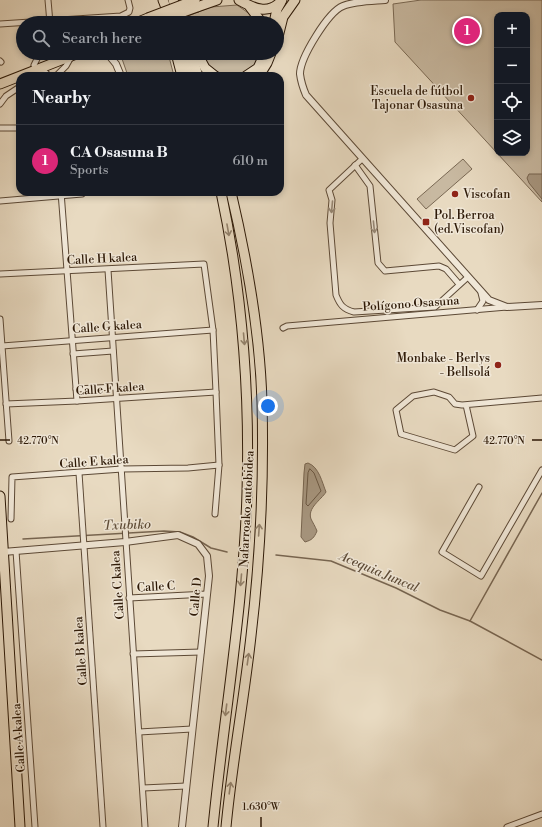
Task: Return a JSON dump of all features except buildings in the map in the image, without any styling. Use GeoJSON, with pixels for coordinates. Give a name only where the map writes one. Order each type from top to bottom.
{"type":"FeatureCollection","features":[{"type":"Feature","properties":{"kind":"highway"},"geometry":{"type":"LineString","coordinates":[[173,0],[179,16]]}},
{"type":"Feature","properties":{"kind":"highway"},"geometry":{"type":"LineString","coordinates":[[177,0],[183,16]]}},
{"type":"Feature","properties":{"kind":"highway"},"geometry":{"type":"LineString","coordinates":[[164,16],[196,3],[217,0]]}},
{"type":"Feature","properties":{"kind":"highway"},"geometry":{"type":"LineString","coordinates":[[239,0],[250,6],[266,10],[274,7],[281,1]]}},
{"type":"Feature","properties":{"kind":"highway"},"geometry":{"type":"LineString","coordinates":[[243,0],[250,6],[257,16]]}},
{"type":"Feature","properties":{"kind":"highway"},"geometry":{"type":"LineString","coordinates":[[284,16],[295,0]]}},
{"type":"Feature","properties":{"kind":"highway"},"geometry":{"type":"LineString","coordinates":[[276,16],[281,1]]}},
{"type":"Feature","properties":{"kind":"highway"},"geometry":{"type":"LineString","coordinates":[[164,3],[165,16]]}},
{"type":"Feature","properties":{"kind":"highway"},"geometry":{"type":"LineString","coordinates":[[164,3],[169,16]]}},
{"type":"Feature","properties":{"kind":"highway"},"geometry":{"type":"LineString","coordinates":[[19,72],[54,60]]}},
{"type":"Feature","properties":{"kind":"highway"},"geometry":{"type":"LineString","coordinates":[[178,60],[181,72]]}},
{"type":"Feature","properties":{"kind":"highway"},"geometry":{"type":"LineString","coordinates":[[184,60],[189,72]]}},
{"type":"Feature","properties":{"kind":"highway"},"geometry":{"type":"LineString","coordinates":[[193,60],[197,72]]}},
{"type":"Feature","properties":{"kind":"highway"},"geometry":{"type":"LineString","coordinates":[[201,60],[205,68],[210,72]]}},
{"type":"Feature","properties":{"kind":"highway"},"geometry":{"type":"LineString","coordinates":[[252,72],[258,68],[262,60]]}},
{"type":"Feature","properties":{"kind":"highway"},"geometry":{"type":"LineString","coordinates":[[261,72],[268,60]]}},
{"type":"Feature","properties":{"kind":"highway"},"geometry":{"type":"LineString","coordinates":[[266,72],[271,60]]}},
{"type":"Feature","properties":{"kind":"highway"},"geometry":{"type":"LineString","coordinates":[[25,72],[35,67]]}},
{"type":"Feature","properties":{"kind":"highway"},"geometry":{"type":"LineString","coordinates":[[0,78],[16,73]]}},
{"type":"Feature","properties":{"kind":"highway"},"geometry":{"type":"LineString","coordinates":[[0,84],[16,76]]}},
{"type":"Feature","properties":{"kind":"highway","name":"Nafarroako autobidea"},"geometry":{"type":"LineString","coordinates":[[219,770],[236,628],[244,545],[247,493],[248,427],[243,330],[234,262],[222,196]]}},
{"type":"Feature","properties":{"kind":"highway","name":"Nafarroako autobidea"},"geometry":{"type":"LineString","coordinates":[[226,827],[251,635],[261,496],[262,401],[255,327],[241,232],[232,196]]}},
{"type":"Feature","properties":{"kind":"highway"},"geometry":{"type":"LineString","coordinates":[[238,196],[251,258],[261,330],[264,376],[262,401]]}},
{"type":"Feature","properties":{"kind":"highway"},"geometry":{"type":"LineString","coordinates":[[0,496],[20,827]]}},
{"type":"Feature","properties":{"kind":"highway"},"geometry":{"type":"LineString","coordinates":[[0,604],[16,827]]}},
{"type":"Feature","properties":{"kind":"highway"},"geometry":{"type":"LineString","coordinates":[[207,827],[212,793],[219,770]]}},
{"type":"Feature","properties":{"kind":"highway"},"geometry":{"type":"LineString","coordinates":[[213,827],[219,770]]}},
{"type":"Feature","properties":{"kind":"street"},"geometry":{"type":"LineString","coordinates":[[48,0],[49,16]]}},
{"type":"Feature","properties":{"kind":"street"},"geometry":{"type":"LineString","coordinates":[[121,16],[129,12],[130,8],[128,0]]}},
{"type":"Feature","properties":{"kind":"street"},"geometry":{"type":"LineString","coordinates":[[385,0],[350,4],[335,11],[329,17],[302,63],[300,74],[302,85],[306,95],[481,293],[489,300],[507,307]]}},
{"type":"Feature","properties":{"kind":"street"},"geometry":{"type":"LineString","coordinates":[[0,24],[16,23]]}},
{"type":"Feature","properties":{"kind":"street"},"geometry":{"type":"LineString","coordinates":[[38,60],[35,67],[45,72]]}},
{"type":"Feature","properties":{"kind":"street"},"geometry":{"type":"LineString","coordinates":[[60,72],[66,66],[68,60]]}},
{"type":"Feature","properties":{"kind":"street"},"geometry":{"type":"LineString","coordinates":[[113,60],[116,64]]}},
{"type":"Feature","properties":{"kind":"street"},"geometry":{"type":"LineString","coordinates":[[115,60],[119,72]]}},
{"type":"Feature","properties":{"kind":"street"},"geometry":{"type":"LineString","coordinates":[[0,104],[6,96],[16,89]]}},
{"type":"Feature","properties":{"kind":"street"},"geometry":{"type":"LineString","coordinates":[[0,128],[16,128]]}},
{"type":"Feature","properties":{"kind":"street"},"geometry":{"type":"LineString","coordinates":[[362,158],[329,190],[332,200],[330,223],[336,295],[340,304],[345,310],[354,312],[435,307],[468,277]]}},
{"type":"Feature","properties":{"kind":"street"},"geometry":{"type":"LineString","coordinates":[[354,165],[370,186],[378,263],[381,268],[385,271],[439,266],[446,269],[459,284]]}},
{"type":"Feature","properties":{"kind":"street"},"geometry":{"type":"LineString","coordinates":[[0,201],[44,196]]}},
{"type":"Feature","properties":{"kind":"street"},"geometry":{"type":"LineString","coordinates":[[61,196],[77,402]]}},
{"type":"Feature","properties":{"kind":"street","name":"Calle H kalea"},"geometry":{"type":"LineString","coordinates":[[0,274],[108,270],[204,264],[213,330]]}},
{"type":"Feature","properties":{"kind":"street","name":"Calle C kalea"},"geometry":{"type":"LineString","coordinates":[[108,270],[145,827]]}},
{"type":"Feature","properties":{"kind":"street"},"geometry":{"type":"LineString","coordinates":[[477,310],[483,301],[481,293]]}},
{"type":"Feature","properties":{"kind":"street","name":"Polígono Osasuna"},"geometry":{"type":"LineString","coordinates":[[283,328],[287,326],[347,320],[542,305]]}},
{"type":"Feature","properties":{"kind":"street"},"geometry":{"type":"LineString","coordinates":[[0,319],[9,441]]}},
{"type":"Feature","properties":{"kind":"street"},"geometry":{"type":"LineString","coordinates":[[213,330],[219,465],[215,514]]}},
{"type":"Feature","properties":{"kind":"street","name":"Calle G kalea"},"geometry":{"type":"LineString","coordinates":[[2,346],[213,330]]}},
{"type":"Feature","properties":{"kind":"street"},"geometry":{"type":"LineString","coordinates":[[73,354],[113,351]]}},
{"type":"Feature","properties":{"kind":"street"},"geometry":{"type":"LineString","coordinates":[[76,389],[116,387]]}},
{"type":"Feature","properties":{"kind":"street","name":"Calle F kalea"},"geometry":{"type":"LineString","coordinates":[[6,404],[77,402],[216,392]]}},
{"type":"Feature","properties":{"kind":"street"},"geometry":{"type":"LineString","coordinates":[[466,405],[473,436],[455,450],[401,434],[396,410],[413,396],[434,392],[449,397],[455,404],[466,405],[542,398]]}},
{"type":"Feature","properties":{"kind":"street","name":"Calle E kalea"},"geometry":{"type":"LineString","coordinates":[[11,519],[12,477],[122,469],[188,468],[219,465]]}},
{"type":"Feature","properties":{"kind":"street"},"geometry":{"type":"LineString","coordinates":[[480,487],[442,552],[480,576],[542,470]]}},
{"type":"Feature","properties":{"kind":"street","name":"Calle B kalea"},"geometry":{"type":"LineString","coordinates":[[79,473],[103,827]]}},
{"type":"Feature","properties":{"kind":"street","name":"Calle D"},"geometry":{"type":"LineString","coordinates":[[3,552],[84,542],[125,542],[178,535],[198,544],[207,556],[209,576],[182,827]]}},
{"type":"Feature","properties":{"kind":"street","name":"Calle A kalea"},"geometry":{"type":"LineString","coordinates":[[16,551],[35,827]]}},
{"type":"Feature","properties":{"kind":"street","name":"Calle C"},"geometry":{"type":"LineString","coordinates":[[129,598],[207,594]]}},
{"type":"Feature","properties":{"kind":"street"},"geometry":{"type":"LineString","coordinates":[[133,654],[201,652]]}},
{"type":"Feature","properties":{"kind":"street"},"geometry":{"type":"LineString","coordinates":[[139,732],[192,729]]}},
{"type":"Feature","properties":{"kind":"street"},"geometry":{"type":"LineString","coordinates":[[143,788],[186,786]]}},
{"type":"Feature","properties":{"kind":"street"},"geometry":{"type":"LineString","coordinates":[[507,827],[542,814]]}},
{"type":"Feature","properties":{"kind":"shaded area","name":"Escuela de fútbol Tajonar Osasuna"},"geometry":{"type":"Polygon","coordinates":[[[421,0],[542,0],[542,202],[500,156],[530,156],[530,12],[494,12],[494,150],[395,42],[393,4],[421,0]]]}},
{"type":"Feature","properties":{"kind":"shaded area"},"geometry":{"type":"Polygon","coordinates":[[[237,5],[253,16],[188,16],[211,7],[237,5]]]}},
{"type":"Feature","properties":{"kind":"shaded area"},"geometry":{"type":"Polygon","coordinates":[[[122,60],[170,60],[173,72],[127,72],[122,60]]]}},
{"type":"Feature","properties":{"kind":"shaded area"},"geometry":{"type":"Polygon","coordinates":[[[205,60],[259,60],[252,69],[246,72],[218,72],[205,60]]]}},
{"type":"Feature","properties":{"kind":"shaded area"},"geometry":{"type":"Polygon","coordinates":[[[463,159],[472,169],[426,209],[417,199],[463,159]]]}},
{"type":"Feature","properties":{"kind":"water"},"geometry":{"type":"Polygon","coordinates":[[[529,174],[542,174],[542,199],[529,183],[527,178],[529,174]]]}},
{"type":"Feature","properties":{"kind":"water"},"geometry":{"type":"Polygon","coordinates":[[[308,463],[317,471],[326,492],[315,504],[310,515],[317,531],[312,538],[305,542],[301,537],[304,473],[305,464],[308,463]]]}},
{"type":"Feature","properties":{"kind":"waterway","name":"Acequia Juncal"},"geometry":{"type":"LineString","coordinates":[[470,621],[542,493]]}},
{"type":"Feature","properties":{"kind":"waterway","name":"Txubiko"},"geometry":{"type":"LineString","coordinates":[[23,539],[164,531],[180,532],[193,537],[211,548],[227,552]]}},
{"type":"Feature","properties":{"kind":"waterway","name":"Acequia Juncal"},"geometry":{"type":"LineString","coordinates":[[276,555],[331,561],[396,588],[440,610],[470,621],[542,660]]}},
{"type":"Feature","properties":{"kind":"place","name":"CA Osasuna B"},"geometry":{"type":"Point","coordinates":[467,31]}},
{"type":"Feature","properties":{"kind":"place","name":"Escuela de fútbol Tajonar Osasuna"},"geometry":{"type":"Point","coordinates":[471,98]}},
{"type":"Feature","properties":{"kind":"place","name":"Viscofan"},"geometry":{"type":"Point","coordinates":[455,194]}},
{"type":"Feature","properties":{"kind":"place","name":"Pol. Berroa (ed.Viscofan)"},"geometry":{"type":"Point","coordinates":[426,222]}},
{"type":"Feature","properties":{"kind":"place","name":"Monbake - Berlys - Bellsolá"},"geometry":{"type":"Point","coordinates":[498,365]}}]}
